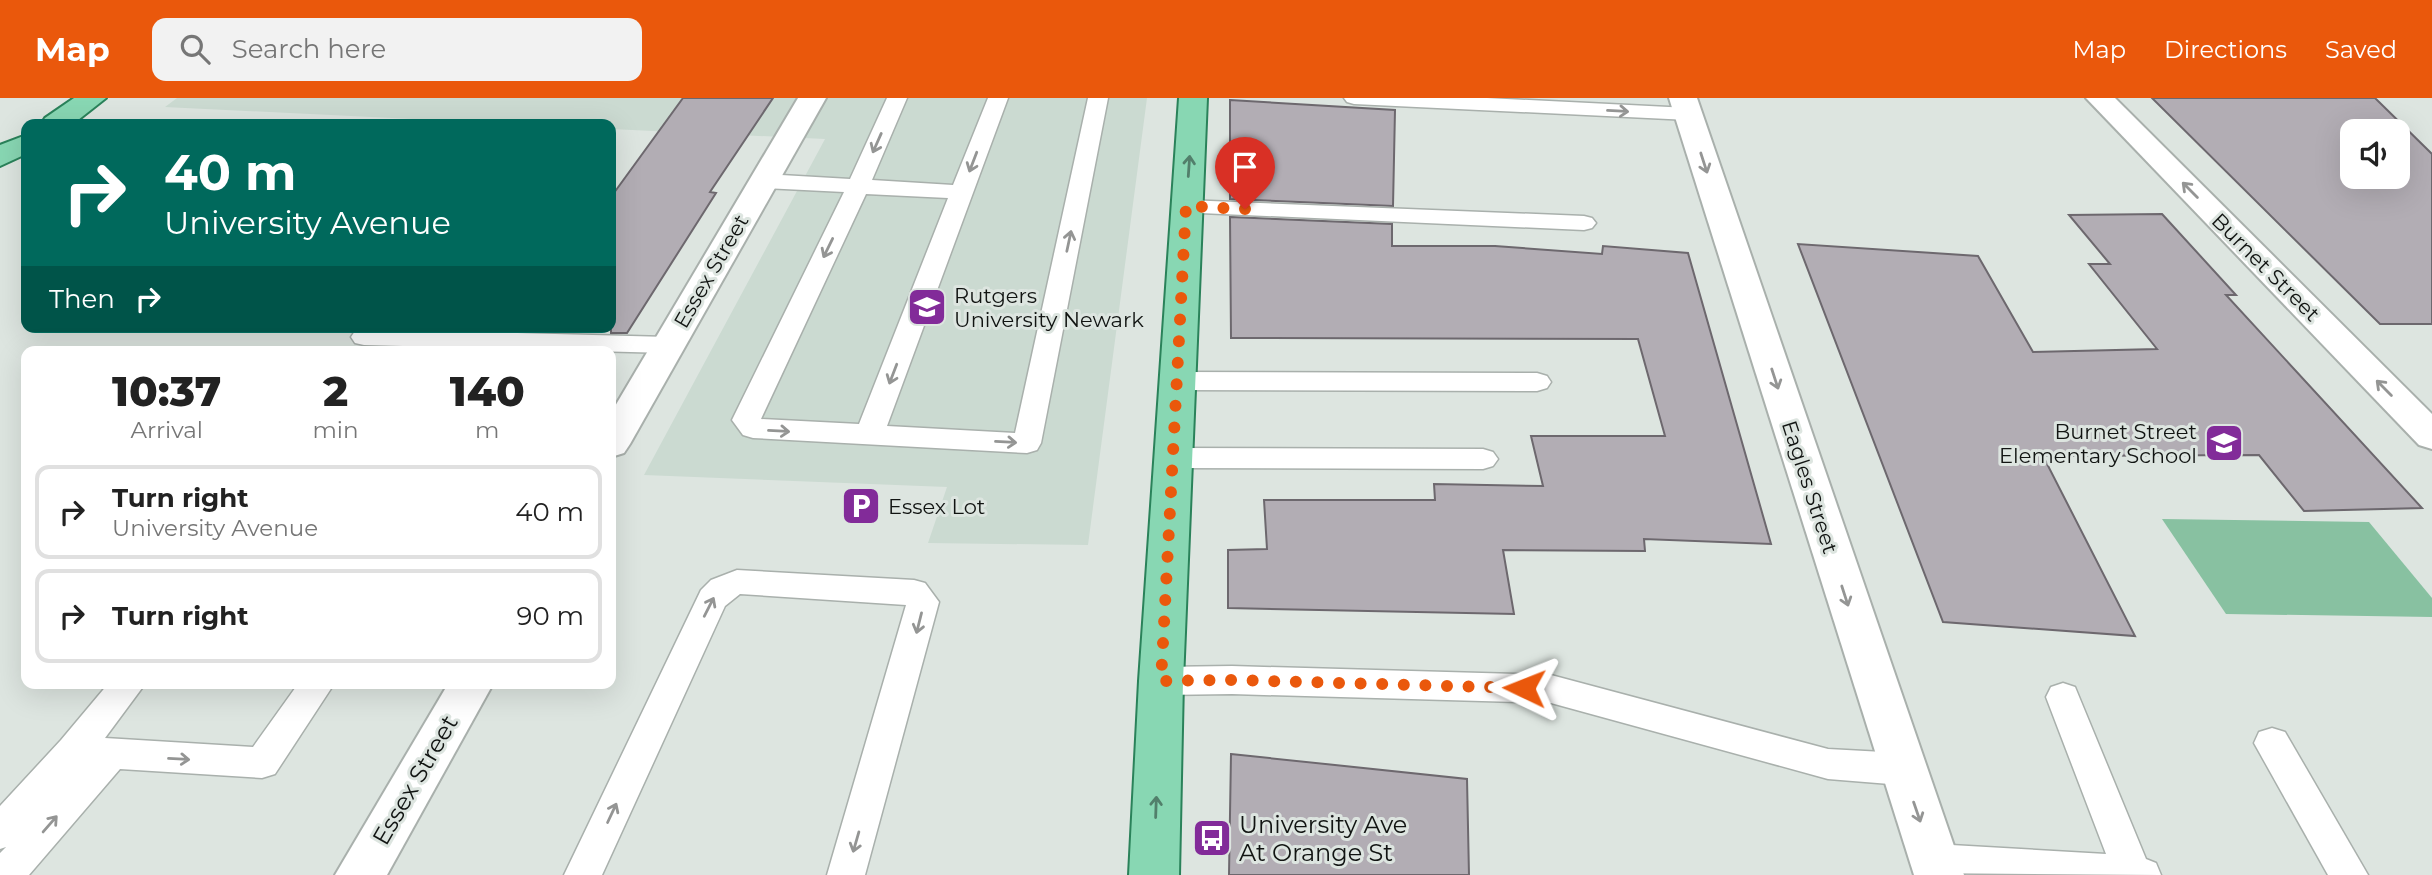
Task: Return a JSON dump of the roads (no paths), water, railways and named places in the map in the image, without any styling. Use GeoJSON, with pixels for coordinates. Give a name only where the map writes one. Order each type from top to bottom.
{"type":"FeatureCollection","features":[{"type":"Feature","properties":{"kind":"main road"},"geometry":{"type":"LineString","coordinates":[[62,119],[92,98]]}},
{"type":"Feature","properties":{"kind":"main road"},"geometry":{"type":"LineString","coordinates":[[1154,875],[1161,681],[1193,98]]}},
{"type":"Feature","properties":{"kind":"main road"},"geometry":{"type":"LineString","coordinates":[[0,157],[21,146]]}},
{"type":"Feature","properties":{"kind":"street","name":"Essex Street"},"geometry":{"type":"LineString","coordinates":[[616,435],[812,98]]}},
{"type":"Feature","properties":{"kind":"street","name":"Burnet Street"},"geometry":{"type":"LineString","coordinates":[[2099,98],[2432,436]]}},
{"type":"Feature","properties":{"kind":"street","name":"Eagles Street"},"geometry":{"type":"LineString","coordinates":[[1686,106],[1902,769],[1937,868]]}},
{"type":"Feature","properties":{"kind":"street","name":"Essex Street"},"geometry":{"type":"LineString","coordinates":[[360,875],[468,689]]}},
{"type":"Feature","properties":{"kind":"lane"},"geometry":{"type":"LineString","coordinates":[[897,98],[858,187],[746,421],[750,427],[758,430],[1027,443],[1098,98]]}},
{"type":"Feature","properties":{"kind":"lane"},"geometry":{"type":"LineString","coordinates":[[869,435],[998,98]]}},
{"type":"Feature","properties":{"kind":"lane"},"geometry":{"type":"LineString","coordinates":[[1354,98],[1686,106]]}},
{"type":"Feature","properties":{"kind":"lane"},"geometry":{"type":"LineString","coordinates":[[764,181],[962,192]]}},
{"type":"Feature","properties":{"kind":"lane"},"geometry":{"type":"LineString","coordinates":[[1186,206],[1584,223]]}},
{"type":"Feature","properties":{"kind":"lane"},"geometry":{"type":"LineString","coordinates":[[364,337],[668,345]]}},
{"type":"Feature","properties":{"kind":"lane"},"geometry":{"type":"LineString","coordinates":[[1178,381],[1537,382]]}},
{"type":"Feature","properties":{"kind":"lane"},"geometry":{"type":"LineString","coordinates":[[1174,458],[1483,459]]}},
{"type":"Feature","properties":{"kind":"lane"},"geometry":{"type":"LineString","coordinates":[[583,875],[712,599],[722,589],[737,582],[914,592],[923,602],[846,875]]}},
{"type":"Feature","properties":{"kind":"lane"},"geometry":{"type":"LineString","coordinates":[[1161,681],[1232,680],[1551,689],[1828,764],[1902,769]]}},
{"type":"Feature","properties":{"kind":"lane"},"geometry":{"type":"LineString","coordinates":[[0,832],[74,751],[124,689]]}},
{"type":"Feature","properties":{"kind":"lane"},"geometry":{"type":"LineString","coordinates":[[74,751],[262,763],[314,689]]}},
{"type":"Feature","properties":{"kind":"lane"},"geometry":{"type":"LineString","coordinates":[[2063,697],[2133,875]]}},
{"type":"Feature","properties":{"kind":"lane"},"geometry":{"type":"LineString","coordinates":[[2272,743],[2349,875]]}},
{"type":"Feature","properties":{"kind":"lane"},"geometry":{"type":"LineString","coordinates":[[5,875],[110,755]]}},
{"type":"Feature","properties":{"kind":"lane"},"geometry":{"type":"LineString","coordinates":[[1937,868],[2058,867],[2142,875]]}},
{"type":"Feature","properties":{"kind":"place","name":"Rutgers University Newark"},"geometry":{"type":"Point","coordinates":[927,307]}},
{"type":"Feature","properties":{"kind":"place","name":"Burnet Street Elementary School"},"geometry":{"type":"Point","coordinates":[2224,443]}},
{"type":"Feature","properties":{"kind":"place","name":"Essex Lot"},"geometry":{"type":"Point","coordinates":[861,506]}},
{"type":"Feature","properties":{"kind":"place","name":"University Ave At Orange St"},"geometry":{"type":"Point","coordinates":[1212,838]}}]}
